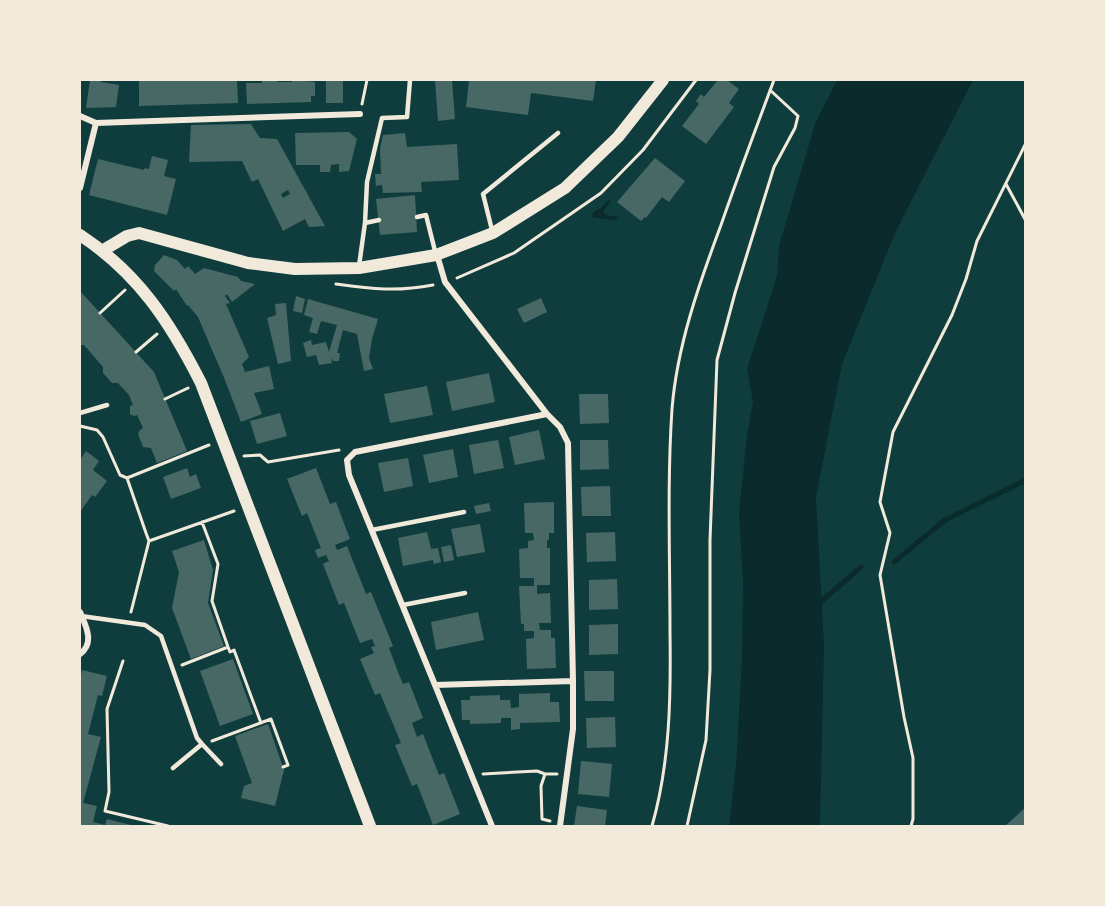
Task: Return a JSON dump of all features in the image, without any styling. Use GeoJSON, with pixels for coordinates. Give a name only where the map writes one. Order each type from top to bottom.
{"type":"FeatureCollection","features":[{"type":"Feature","properties":{"kind":"main road"},"geometry":{"type":"LineString","coordinates":[[102,251],[127,236],[139,234],[248,263],[295,269],[359,268],[436,255],[493,233],[565,188],[618,137],[663,80]]}},
{"type":"Feature","properties":{"kind":"main road"},"geometry":{"type":"LineString","coordinates":[[80,235],[102,251],[149,297],[178,339],[201,382],[370,826]]}},
{"type":"Feature","properties":{"kind":"street"},"geometry":{"type":"LineString","coordinates":[[80,116],[96,123],[360,114]]}},
{"type":"Feature","properties":{"kind":"street"},"geometry":{"type":"LineString","coordinates":[[80,188],[96,123]]}},
{"type":"Feature","properties":{"kind":"street"},"geometry":{"type":"LineString","coordinates":[[436,255],[445,282],[547,414],[560,427],[568,443],[573,729],[561,824]]}},
{"type":"Feature","properties":{"kind":"street"},"geometry":{"type":"LineString","coordinates":[[492,826],[348,475],[347,460],[355,452],[547,414]]}},
{"type":"Feature","properties":{"kind":"street"},"geometry":{"type":"LineString","coordinates":[[80,614],[89,639],[87,648],[80,654]]}},
{"type":"Feature","properties":{"kind":"street"},"geometry":{"type":"LineString","coordinates":[[435,685],[573,681]]}},
{"type":"Feature","properties":{"kind":"lane"},"geometry":{"type":"LineString","coordinates":[[359,268],[365,223],[367,182],[382,118],[407,117],[410,80]]}},
{"type":"Feature","properties":{"kind":"lane"},"geometry":{"type":"LineString","coordinates":[[493,233],[483,194],[558,133]]}},
{"type":"Feature","properties":{"kind":"lane"},"geometry":{"type":"LineString","coordinates":[[417,217],[426,215],[436,255]]}},
{"type":"Feature","properties":{"kind":"lane"},"geometry":{"type":"LineString","coordinates":[[365,223],[379,220]]}},
{"type":"Feature","properties":{"kind":"lane"},"geometry":{"type":"LineString","coordinates":[[80,413],[107,405]]}},
{"type":"Feature","properties":{"kind":"lane"},"geometry":{"type":"LineString","coordinates":[[372,530],[464,512]]}},
{"type":"Feature","properties":{"kind":"lane"},"geometry":{"type":"LineString","coordinates":[[403,606],[465,593]]}},
{"type":"Feature","properties":{"kind":"lane"},"geometry":{"type":"LineString","coordinates":[[80,614],[145,625],[161,636],[197,738],[222,764]]}},
{"type":"Feature","properties":{"kind":"lane"},"geometry":{"type":"LineString","coordinates":[[173,768],[202,744]]}},
{"type":"Feature","properties":{"kind":"path"},"geometry":{"type":"LineString","coordinates":[[360,114],[367,80]]}},
{"type":"Feature","properties":{"kind":"path"},"geometry":{"type":"LineString","coordinates":[[652,826],[669,729],[671,691],[670,467],[672,407],[680,354],[710,255],[774,80]]}},
{"type":"Feature","properties":{"kind":"path"},"geometry":{"type":"LineString","coordinates":[[687,826],[706,740],[717,360],[774,167],[795,128],[798,116],[770,90]]}},
{"type":"Feature","properties":{"kind":"path"},"geometry":{"type":"LineString","coordinates":[[911,826],[913,758],[880,575],[890,533],[880,502],[893,432],[952,315],[977,241],[1026,143]]}},
{"type":"Feature","properties":{"kind":"path"},"geometry":{"type":"LineString","coordinates":[[1006,184],[1026,221]]}},
{"type":"Feature","properties":{"kind":"path"},"geometry":{"type":"LineString","coordinates":[[100,313],[134,282]]}},
{"type":"Feature","properties":{"kind":"path"},"geometry":{"type":"LineString","coordinates":[[136,352],[168,324]]}},
{"type":"Feature","properties":{"kind":"path"},"geometry":{"type":"LineString","coordinates":[[165,399],[201,382]]}},
{"type":"Feature","properties":{"kind":"path"},"geometry":{"type":"LineString","coordinates":[[80,426],[97,430],[103,437],[120,475],[127,478],[223,440]]}},
{"type":"Feature","properties":{"kind":"path"},"geometry":{"type":"LineString","coordinates":[[230,457],[260,455],[268,462],[328,451],[355,452]]}},
{"type":"Feature","properties":{"kind":"path"},"geometry":{"type":"LineString","coordinates":[[127,478],[149,542],[129,622]]}},
{"type":"Feature","properties":{"kind":"path"},"geometry":{"type":"LineString","coordinates":[[149,542],[249,506]]}},
{"type":"Feature","properties":{"kind":"path"},"geometry":{"type":"LineString","coordinates":[[202,522],[213,559],[218,564],[212,588],[213,610],[230,652],[234,650],[244,685],[261,723]]}},
{"type":"Feature","properties":{"kind":"path"},"geometry":{"type":"LineString","coordinates":[[173,668],[228,647]]}},
{"type":"Feature","properties":{"kind":"path"},"geometry":{"type":"LineString","coordinates":[[123,662],[107,709],[109,792],[105,811],[168,826]]}},
{"type":"Feature","properties":{"kind":"path"},"geometry":{"type":"LineString","coordinates":[[202,744],[271,719],[288,765],[283,767]]}},
{"type":"Feature","properties":{"kind":"path"},"geometry":{"type":"LineString","coordinates":[[275,743],[280,742]]}},
{"type":"Feature","properties":{"kind":"path"},"geometry":{"type":"LineString","coordinates":[[471,776],[537,771],[545,774],[568,773]]}},
{"type":"Feature","properties":{"kind":"path"},"geometry":{"type":"LineString","coordinates":[[545,774],[541,786],[542,819],[561,824]]}},
{"type":"Feature","properties":{"kind":"path"},"geometry":{"type":"LineString","coordinates":[[127,824],[129,817]]}},
{"type":"Feature","properties":{"kind":"water"},"geometry":{"type":"Polygon","coordinates":[[[837,80],[973,80],[896,231],[842,364],[816,497],[824,645],[820,826],[729,826],[736,766],[742,660],[743,582],[739,512],[753,402],[747,369],[777,276],[779,246],[816,121],[837,80]]]}},
{"type":"Feature","properties":{"kind":"water"},"geometry":{"type":"Polygon","coordinates":[[[609,199],[611,200],[603,212],[605,215],[620,217],[612,220],[592,217],[593,212],[601,208],[609,199]]]}},
{"type":"Feature","properties":{"kind":"building"},"geometry":{"type":"Polygon","coordinates":[[[90,80],[101,80],[101,82],[119,85],[116,107],[86,108],[90,80]]]}},
{"type":"Feature","properties":{"kind":"building"},"geometry":{"type":"Polygon","coordinates":[[[139,80],[237,80],[238,103],[139,106],[139,80]]]}},
{"type":"Feature","properties":{"kind":"building"},"geometry":{"type":"Polygon","coordinates":[[[262,80],[315,82],[315,96],[311,96],[311,102],[247,104],[246,83],[262,83],[262,80]]]}},
{"type":"Feature","properties":{"kind":"building"},"geometry":{"type":"Polygon","coordinates":[[[326,80],[343,80],[343,103],[326,103],[326,80]]]}},
{"type":"Feature","properties":{"kind":"building"},"geometry":{"type":"Polygon","coordinates":[[[435,80],[452,80],[455,119],[438,121],[435,80]]]}},
{"type":"Feature","properties":{"kind":"building"},"geometry":{"type":"Polygon","coordinates":[[[469,80],[596,80],[593,101],[531,93],[528,115],[466,107],[469,80]]]}},
{"type":"Feature","properties":{"kind":"building"},"geometry":{"type":"Polygon","coordinates":[[[718,80],[727,80],[739,89],[729,103],[734,107],[706,144],[682,126],[699,104],[696,101],[701,94],[704,97],[718,80]]]}},
{"type":"Feature","properties":{"kind":"building"},"geometry":{"type":"Polygon","coordinates":[[[251,124],[260,138],[277,139],[325,226],[309,227],[305,219],[283,231],[258,179],[252,182],[242,161],[189,162],[191,125],[251,124]],[[288,190],[281,194],[283,198],[290,194],[288,190]]]}},
{"type":"Feature","properties":{"kind":"building"},"geometry":{"type":"Polygon","coordinates":[[[349,132],[357,139],[349,171],[339,172],[339,164],[331,165],[330,172],[320,172],[320,165],[296,165],[295,133],[349,132]]]}},
{"type":"Feature","properties":{"kind":"building"},"geometry":{"type":"Polygon","coordinates":[[[405,133],[407,147],[457,144],[459,180],[421,182],[422,192],[383,193],[382,185],[376,186],[375,174],[381,174],[380,149],[383,135],[405,133]]]}},
{"type":"Feature","properties":{"kind":"building"},"geometry":{"type":"Polygon","coordinates":[[[152,156],[168,160],[164,176],[176,179],[167,215],[89,195],[98,159],[144,170],[149,169],[152,156]]]}},
{"type":"Feature","properties":{"kind":"building"},"geometry":{"type":"Polygon","coordinates":[[[655,158],[685,181],[669,202],[662,197],[641,221],[617,202],[655,158]]]}},
{"type":"Feature","properties":{"kind":"building"},"geometry":{"type":"Polygon","coordinates":[[[415,195],[417,232],[380,235],[376,199],[415,195]]]}},
{"type":"Feature","properties":{"kind":"building"},"geometry":{"type":"Polygon","coordinates":[[[164,255],[177,260],[185,269],[188,266],[195,274],[204,268],[255,284],[232,302],[227,294],[225,296],[230,303],[226,304],[249,357],[242,364],[245,372],[269,366],[274,389],[254,393],[262,414],[241,422],[198,317],[187,306],[176,289],[174,291],[154,271],[155,265],[164,255]]]}},
{"type":"Feature","properties":{"kind":"building"},"geometry":{"type":"Polygon","coordinates":[[[80,291],[154,372],[187,451],[157,463],[151,448],[143,447],[138,434],[143,428],[137,415],[130,414],[130,406],[133,405],[129,395],[118,383],[112,383],[103,373],[103,367],[84,345],[80,345],[80,291]]]}},
{"type":"Feature","properties":{"kind":"building"},"geometry":{"type":"Polygon","coordinates":[[[296,296],[305,299],[302,313],[293,311],[296,296]]]}},
{"type":"Feature","properties":{"kind":"building"},"geometry":{"type":"Polygon","coordinates":[[[541,298],[547,312],[524,323],[517,309],[541,298]]]}},
{"type":"Feature","properties":{"kind":"building"},"geometry":{"type":"Polygon","coordinates":[[[308,299],[378,319],[369,358],[373,369],[364,371],[357,334],[343,330],[337,353],[340,353],[339,361],[333,361],[331,358],[332,363],[319,365],[316,355],[307,357],[303,343],[311,340],[312,345],[326,342],[329,352],[337,325],[321,321],[317,334],[309,332],[313,318],[304,315],[308,299]]]}},
{"type":"Feature","properties":{"kind":"building"},"geometry":{"type":"Polygon","coordinates":[[[286,303],[291,361],[278,364],[267,318],[276,315],[275,304],[286,303]]]}},
{"type":"Feature","properties":{"kind":"building"},"geometry":{"type":"Polygon","coordinates":[[[489,373],[495,402],[452,411],[446,382],[489,373]]]}},
{"type":"Feature","properties":{"kind":"building"},"geometry":{"type":"Polygon","coordinates":[[[427,386],[433,415],[390,423],[384,394],[427,386]]]}},
{"type":"Feature","properties":{"kind":"building"},"geometry":{"type":"Polygon","coordinates":[[[579,394],[608,394],[609,423],[580,424],[579,394]]]}},
{"type":"Feature","properties":{"kind":"building"},"geometry":{"type":"Polygon","coordinates":[[[280,413],[287,436],[257,444],[250,421],[280,413]]]}},
{"type":"Feature","properties":{"kind":"building"},"geometry":{"type":"Polygon","coordinates":[[[539,430],[545,459],[515,465],[509,437],[539,430]]]}},
{"type":"Feature","properties":{"kind":"building"},"geometry":{"type":"Polygon","coordinates":[[[498,440],[504,468],[474,474],[469,445],[498,440]]]}},
{"type":"Feature","properties":{"kind":"building"},"geometry":{"type":"Polygon","coordinates":[[[580,440],[608,440],[609,469],[580,470],[580,440]]]}},
{"type":"Feature","properties":{"kind":"building"},"geometry":{"type":"Polygon","coordinates":[[[453,449],[458,477],[429,483],[423,455],[453,449]]]}},
{"type":"Feature","properties":{"kind":"building"},"geometry":{"type":"Polygon","coordinates":[[[86,451],[99,461],[93,470],[107,481],[95,497],[92,495],[80,512],[80,460],[86,451]]]}},
{"type":"Feature","properties":{"kind":"building"},"geometry":{"type":"Polygon","coordinates":[[[408,458],[413,486],[384,492],[378,463],[408,458]]]}},
{"type":"Feature","properties":{"kind":"building"},"geometry":{"type":"Polygon","coordinates":[[[187,468],[190,477],[196,474],[201,488],[171,499],[163,477],[187,468]]]}},
{"type":"Feature","properties":{"kind":"building"},"geometry":{"type":"Polygon","coordinates":[[[316,468],[330,504],[336,502],[350,539],[335,545],[337,550],[347,546],[366,594],[371,592],[393,646],[389,648],[398,672],[403,684],[409,682],[423,718],[412,723],[417,737],[423,734],[439,775],[444,773],[460,814],[433,825],[417,784],[412,786],[395,745],[401,743],[380,693],[375,695],[360,659],[374,653],[371,647],[375,646],[372,639],[360,643],[344,603],[339,605],[323,564],[329,561],[326,555],[318,558],[315,550],[321,548],[307,513],[302,516],[287,479],[316,468]]]}},
{"type":"Feature","properties":{"kind":"building"},"geometry":{"type":"Polygon","coordinates":[[[610,486],[611,516],[582,516],[581,487],[610,486]]]}},
{"type":"Feature","properties":{"kind":"building"},"geometry":{"type":"Polygon","coordinates":[[[554,502],[554,533],[549,533],[549,540],[547,540],[547,548],[550,548],[550,585],[537,585],[537,594],[550,593],[551,623],[539,623],[540,630],[551,630],[551,638],[555,638],[556,668],[527,669],[526,639],[534,638],[534,631],[524,631],[524,624],[521,624],[519,586],[534,586],[534,578],[520,578],[519,549],[528,548],[528,541],[534,540],[533,533],[525,533],[524,503],[554,502]]]}},
{"type":"Feature","properties":{"kind":"building"},"geometry":{"type":"Polygon","coordinates":[[[489,503],[491,511],[476,514],[474,506],[489,503]]]}},
{"type":"Feature","properties":{"kind":"building"},"geometry":{"type":"Polygon","coordinates":[[[480,524],[485,552],[457,557],[451,529],[480,524]]]}},
{"type":"Feature","properties":{"kind":"building"},"geometry":{"type":"Polygon","coordinates":[[[427,532],[431,549],[438,548],[441,562],[434,564],[433,560],[403,566],[398,538],[427,532]]]}},
{"type":"Feature","properties":{"kind":"building"},"geometry":{"type":"Polygon","coordinates":[[[615,532],[616,561],[587,562],[586,533],[615,532]]]}},
{"type":"Feature","properties":{"kind":"building"},"geometry":{"type":"Polygon","coordinates":[[[204,540],[213,570],[208,603],[224,646],[191,659],[172,608],[179,572],[172,551],[204,540]]]}},
{"type":"Feature","properties":{"kind":"building"},"geometry":{"type":"Polygon","coordinates":[[[451,545],[454,560],[444,562],[441,547],[451,545]]]}},
{"type":"Feature","properties":{"kind":"building"},"geometry":{"type":"Polygon","coordinates":[[[617,579],[618,609],[589,610],[589,580],[617,579]]]}},
{"type":"Feature","properties":{"kind":"building"},"geometry":{"type":"Polygon","coordinates":[[[478,612],[484,640],[436,650],[431,622],[478,612]]]}},
{"type":"Feature","properties":{"kind":"building"},"geometry":{"type":"Polygon","coordinates":[[[618,624],[618,654],[589,655],[589,625],[618,624]]]}},
{"type":"Feature","properties":{"kind":"building"},"geometry":{"type":"Polygon","coordinates":[[[233,659],[253,714],[220,726],[200,671],[233,659]]]}},
{"type":"Feature","properties":{"kind":"building"},"geometry":{"type":"Polygon","coordinates":[[[82,670],[107,676],[102,696],[98,695],[88,734],[101,737],[83,803],[97,806],[93,822],[105,825],[107,819],[135,826],[80,825],[80,680],[82,670]]]}},
{"type":"Feature","properties":{"kind":"building"},"geometry":{"type":"Polygon","coordinates":[[[584,671],[614,671],[614,701],[585,701],[584,671]]]}},
{"type":"Feature","properties":{"kind":"building"},"geometry":{"type":"Polygon","coordinates":[[[550,693],[550,702],[559,702],[560,722],[520,723],[520,729],[511,730],[511,718],[501,718],[501,723],[470,724],[470,720],[462,720],[461,700],[470,700],[470,696],[500,695],[500,700],[510,700],[511,708],[519,707],[519,694],[550,693]]]}},
{"type":"Feature","properties":{"kind":"building"},"geometry":{"type":"Polygon","coordinates":[[[615,717],[616,747],[587,748],[586,718],[615,717]]]}},
{"type":"Feature","properties":{"kind":"building"},"geometry":{"type":"Polygon","coordinates":[[[268,724],[284,770],[275,806],[241,798],[244,786],[252,783],[235,736],[268,724]]]}},
{"type":"Feature","properties":{"kind":"building"},"geometry":{"type":"Polygon","coordinates":[[[581,761],[612,764],[609,797],[578,794],[581,761]]]}},
{"type":"Feature","properties":{"kind":"building"},"geometry":{"type":"Polygon","coordinates":[[[577,806],[607,810],[605,826],[574,826],[577,806]]]}},
{"type":"Feature","properties":{"kind":"building"},"geometry":{"type":"Polygon","coordinates":[[[1026,807],[1026,826],[1005,826],[1026,807]]]}},
{"type":"Feature","properties":{"kind":"waterway"},"geometry":{"type":"LineString","coordinates":[[894,562],[945,520],[1026,480]]}},
{"type":"Feature","properties":{"kind":"waterway"},"geometry":{"type":"LineString","coordinates":[[817,605],[861,567]]}}]}
